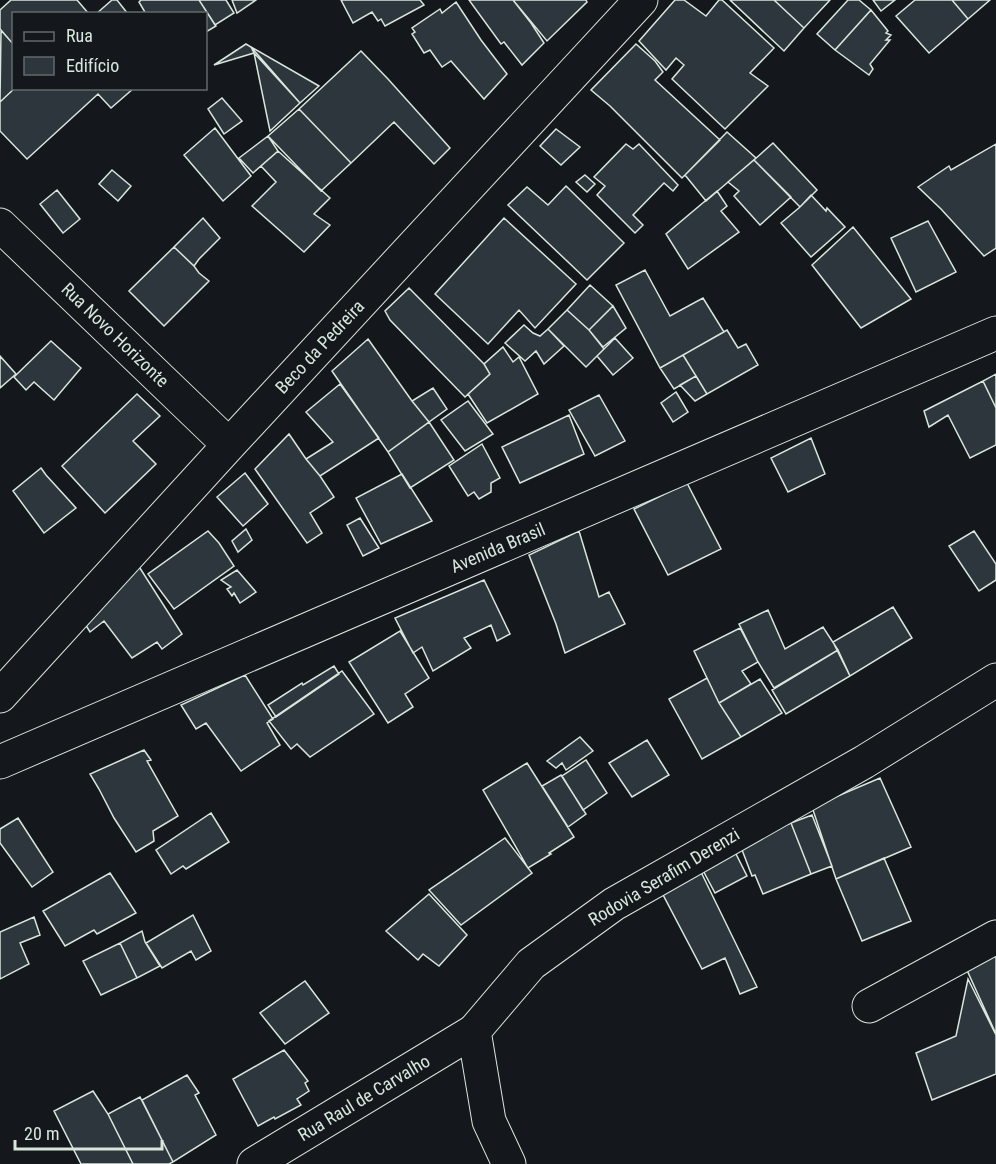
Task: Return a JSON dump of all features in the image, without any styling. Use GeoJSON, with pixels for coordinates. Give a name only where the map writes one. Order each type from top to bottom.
{"type":"FeatureCollection","features":[{"type":"Feature","properties":{"kind":"street","name":"Beco da Pedreira"},"geometry":{"type":"LineString","coordinates":[[0,696],[641,0]]}},
{"type":"Feature","properties":{"kind":"street","name":"Rua Novo Horizonte"},"geometry":{"type":"LineString","coordinates":[[0,225],[230,445]]}},
{"type":"Feature","properties":{"kind":"street","name":"Avenida Brasil"},"geometry":{"type":"LineString","coordinates":[[0,762],[996,333]]}},
{"type":"Feature","properties":{"kind":"street","name":"Rodovia Serafim Derenzi"},"geometry":{"type":"LineString","coordinates":[[474,1031],[531,964],[614,904],[864,762],[996,680]]}},
{"type":"Feature","properties":{"kind":"street"},"geometry":{"type":"LineString","coordinates":[[868,1006],[996,938]]}},
{"type":"Feature","properties":{"kind":"street","name":"Rua Raul de Carvalho"},"geometry":{"type":"LineString","coordinates":[[254,1164],[474,1031]]}},
{"type":"Feature","properties":{"kind":"street"},"geometry":{"type":"LineString","coordinates":[[474,1031],[489,1121],[509,1164]]}},
{"type":"Feature","properties":{"kind":"building"},"geometry":{"type":"Polygon","coordinates":[[[11,0],[77,0],[87,12],[12,12],[12,43],[0,29],[0,10],[11,0]]]}},
{"type":"Feature","properties":{"kind":"building"},"geometry":{"type":"Polygon","coordinates":[[[112,0],[117,0],[126,12],[98,12],[112,0]]]}},
{"type":"Feature","properties":{"kind":"building"},"geometry":{"type":"Polygon","coordinates":[[[141,0],[199,0],[207,12],[145,12],[139,2],[141,0]]]}},
{"type":"Feature","properties":{"kind":"building"},"geometry":{"type":"Polygon","coordinates":[[[199,0],[226,0],[234,13],[215,25],[199,0]]]}},
{"type":"Feature","properties":{"kind":"building"},"geometry":{"type":"Polygon","coordinates":[[[232,0],[256,0],[237,13],[232,0]]]}},
{"type":"Feature","properties":{"kind":"building"},"geometry":{"type":"Polygon","coordinates":[[[341,0],[420,0],[424,5],[385,26],[381,19],[378,21],[372,12],[353,23],[341,0]]]}},
{"type":"Feature","properties":{"kind":"building"},"geometry":{"type":"Polygon","coordinates":[[[469,0],[513,0],[544,43],[522,65],[504,42],[501,44],[469,0]]]}},
{"type":"Feature","properties":{"kind":"building"},"geometry":{"type":"Polygon","coordinates":[[[513,0],[586,0],[587,2],[547,41],[513,0]]]}},
{"type":"Feature","properties":{"kind":"building"},"geometry":{"type":"Polygon","coordinates":[[[675,0],[684,0],[706,16],[719,0],[722,0],[774,48],[750,73],[768,86],[725,129],[672,79],[684,65],[676,58],[666,70],[639,41],[675,0]]]}},
{"type":"Feature","properties":{"kind":"building"},"geometry":{"type":"Polygon","coordinates":[[[730,0],[774,0],[804,28],[784,51],[730,0]]]}},
{"type":"Feature","properties":{"kind":"building"},"geometry":{"type":"Polygon","coordinates":[[[774,0],[830,0],[804,28],[774,0]]]}},
{"type":"Feature","properties":{"kind":"building"},"geometry":{"type":"Polygon","coordinates":[[[848,0],[859,0],[871,10],[835,50],[817,34],[848,0]]]}},
{"type":"Feature","properties":{"kind":"building"},"geometry":{"type":"Polygon","coordinates":[[[873,0],[895,0],[881,11],[873,0]]]}},
{"type":"Feature","properties":{"kind":"building"},"geometry":{"type":"Polygon","coordinates":[[[915,0],[952,0],[968,19],[929,53],[896,16],[915,0]]]}},
{"type":"Feature","properties":{"kind":"building"},"geometry":{"type":"Polygon","coordinates":[[[952,0],[990,0],[968,19],[952,0]]]}},
{"type":"Feature","properties":{"kind":"building"},"geometry":{"type":"Polygon","coordinates":[[[456,2],[507,74],[484,99],[451,61],[442,67],[430,50],[424,53],[412,34],[415,32],[412,28],[440,9],[442,13],[456,2]]]}},
{"type":"Feature","properties":{"kind":"building"},"geometry":{"type":"Polygon","coordinates":[[[871,10],[888,31],[886,33],[891,35],[886,40],[890,40],[870,64],[873,69],[869,75],[835,50],[871,10]]]}},
{"type":"Feature","properties":{"kind":"building"},"geometry":{"type":"Polygon","coordinates":[[[207,12],[216,26],[207,31],[207,12]]]}},
{"type":"Feature","properties":{"kind":"building"},"geometry":{"type":"Polygon","coordinates":[[[1,30],[12,43],[13,90],[0,102],[1,30]]]}},
{"type":"Feature","properties":{"kind":"building"},"geometry":{"type":"Polygon","coordinates":[[[246,44],[254,53],[214,65],[246,44]]]}},
{"type":"Feature","properties":{"kind":"building"},"geometry":{"type":"Polygon","coordinates":[[[636,44],[655,61],[663,72],[655,80],[720,140],[682,178],[591,90],[636,44]]]}},
{"type":"Feature","properties":{"kind":"building"},"geometry":{"type":"Polygon","coordinates":[[[251,47],[319,86],[300,103],[251,47]]]}},
{"type":"Feature","properties":{"kind":"building"},"geometry":{"type":"Polygon","coordinates":[[[361,51],[450,148],[434,164],[394,122],[351,163],[299,109],[361,51]]]}},
{"type":"Feature","properties":{"kind":"building"},"geometry":{"type":"Polygon","coordinates":[[[254,53],[300,103],[270,131],[254,53]]]}},
{"type":"Feature","properties":{"kind":"building"},"geometry":{"type":"Polygon","coordinates":[[[13,90],[132,90],[111,108],[98,94],[27,159],[0,131],[0,102],[13,90]]]}},
{"type":"Feature","properties":{"kind":"building"},"geometry":{"type":"Polygon","coordinates":[[[222,98],[242,121],[224,134],[208,109],[222,98]]]}},
{"type":"Feature","properties":{"kind":"building"},"geometry":{"type":"Polygon","coordinates":[[[299,109],[351,163],[321,191],[268,136],[299,109]]]}},
{"type":"Feature","properties":{"kind":"building"},"geometry":{"type":"Polygon","coordinates":[[[215,128],[251,176],[223,201],[184,155],[215,128]]]}},
{"type":"Feature","properties":{"kind":"building"},"geometry":{"type":"Polygon","coordinates":[[[556,129],[580,147],[561,165],[540,146],[556,129]]]}},
{"type":"Feature","properties":{"kind":"building"},"geometry":{"type":"Polygon","coordinates":[[[727,132],[756,158],[706,201],[685,175],[727,132]]]}},
{"type":"Feature","properties":{"kind":"building"},"geometry":{"type":"Polygon","coordinates":[[[268,136],[278,151],[253,173],[239,158],[268,136]]]}},
{"type":"Feature","properties":{"kind":"building"},"geometry":{"type":"Polygon","coordinates":[[[773,143],[817,190],[800,207],[754,160],[773,143]]]}},
{"type":"Feature","properties":{"kind":"building"},"geometry":{"type":"Polygon","coordinates":[[[626,144],[633,149],[639,144],[678,185],[673,191],[664,183],[633,215],[643,225],[635,233],[597,195],[605,186],[594,177],[626,144]]]}},
{"type":"Feature","properties":{"kind":"building"},"geometry":{"type":"Polygon","coordinates":[[[996,144],[996,248],[984,256],[918,187],[949,166],[951,170],[996,144]]]}},
{"type":"Feature","properties":{"kind":"building"},"geometry":{"type":"Polygon","coordinates":[[[278,151],[330,198],[314,214],[330,225],[304,252],[252,206],[276,182],[261,166],[278,151]]]}},
{"type":"Feature","properties":{"kind":"building"},"geometry":{"type":"Polygon","coordinates":[[[754,160],[791,197],[760,225],[734,196],[739,191],[728,182],[754,160]]]}},
{"type":"Feature","properties":{"kind":"building"},"geometry":{"type":"Polygon","coordinates":[[[112,170],[131,186],[118,201],[99,184],[112,170]]]}},
{"type":"Feature","properties":{"kind":"building"},"geometry":{"type":"Polygon","coordinates":[[[585,175],[595,184],[587,192],[576,182],[585,175]]]}},
{"type":"Feature","properties":{"kind":"building"},"geometry":{"type":"Polygon","coordinates":[[[566,186],[624,243],[587,280],[508,205],[527,187],[548,205],[566,186]]]}},
{"type":"Feature","properties":{"kind":"building"},"geometry":{"type":"Polygon","coordinates":[[[57,190],[80,219],[63,233],[40,204],[57,190]]]}},
{"type":"Feature","properties":{"kind":"building"},"geometry":{"type":"Polygon","coordinates":[[[717,191],[727,206],[721,211],[739,232],[688,269],[666,234],[717,191]]]}},
{"type":"Feature","properties":{"kind":"building"},"geometry":{"type":"Polygon","coordinates":[[[811,195],[845,227],[811,257],[781,223],[811,195]]]}},
{"type":"Feature","properties":{"kind":"building"},"geometry":{"type":"Polygon","coordinates":[[[203,218],[220,238],[194,266],[174,247],[203,218]]]}},
{"type":"Feature","properties":{"kind":"building"},"geometry":{"type":"Polygon","coordinates":[[[504,218],[576,284],[535,328],[519,310],[488,344],[435,294],[504,218]]]}},
{"type":"Feature","properties":{"kind":"building"},"geometry":{"type":"Polygon","coordinates":[[[928,221],[956,272],[916,292],[891,238],[928,221]]]}},
{"type":"Feature","properties":{"kind":"building"},"geometry":{"type":"Polygon","coordinates":[[[853,227],[911,299],[861,328],[812,265],[853,227]]]}},
{"type":"Feature","properties":{"kind":"building"},"geometry":{"type":"Polygon","coordinates":[[[174,247],[209,281],[164,326],[129,291],[174,247]]]}},
{"type":"Feature","properties":{"kind":"building"},"geometry":{"type":"Polygon","coordinates":[[[645,270],[670,316],[703,298],[724,332],[660,368],[616,285],[645,270]]]}},
{"type":"Feature","properties":{"kind":"building"},"geometry":{"type":"Polygon","coordinates":[[[590,285],[613,306],[589,330],[567,310],[590,285]]]}},
{"type":"Feature","properties":{"kind":"building"},"geometry":{"type":"Polygon","coordinates":[[[409,288],[484,364],[490,374],[465,397],[390,320],[385,311],[409,288]]]}},
{"type":"Feature","properties":{"kind":"building"},"geometry":{"type":"Polygon","coordinates":[[[613,306],[626,328],[603,347],[589,330],[613,306]]]}},
{"type":"Feature","properties":{"kind":"building"},"geometry":{"type":"Polygon","coordinates":[[[567,310],[589,330],[604,349],[586,367],[548,329],[567,310]]]}},
{"type":"Feature","properties":{"kind":"building"},"geometry":{"type":"Polygon","coordinates":[[[524,325],[540,336],[548,329],[564,346],[544,364],[536,351],[525,361],[505,343],[524,325]]]}},
{"type":"Feature","properties":{"kind":"building"},"geometry":{"type":"Polygon","coordinates":[[[727,330],[738,348],[746,344],[758,365],[707,394],[683,355],[727,330]]]}},
{"type":"Feature","properties":{"kind":"building"},"geometry":{"type":"Polygon","coordinates":[[[615,338],[633,358],[613,375],[597,356],[615,338]]]}},
{"type":"Feature","properties":{"kind":"building"},"geometry":{"type":"Polygon","coordinates":[[[368,339],[429,422],[388,452],[332,371],[368,339]]]}},
{"type":"Feature","properties":{"kind":"building"},"geometry":{"type":"Polygon","coordinates":[[[51,341],[81,368],[54,400],[34,382],[26,390],[14,377],[51,341]]]}},
{"type":"Feature","properties":{"kind":"building"},"geometry":{"type":"Polygon","coordinates":[[[503,347],[513,362],[519,357],[538,394],[487,423],[468,394],[490,374],[484,364],[503,347]]]}},
{"type":"Feature","properties":{"kind":"building"},"geometry":{"type":"Polygon","coordinates":[[[683,355],[696,376],[674,389],[660,368],[683,355]]]}},
{"type":"Feature","properties":{"kind":"building"},"geometry":{"type":"Polygon","coordinates":[[[0,356],[16,374],[0,388],[0,356]]]}},
{"type":"Feature","properties":{"kind":"building"},"geometry":{"type":"Polygon","coordinates":[[[996,374],[996,408],[983,381],[996,374]]]}},
{"type":"Feature","properties":{"kind":"building"},"geometry":{"type":"Polygon","coordinates":[[[696,376],[707,394],[695,401],[680,385],[696,376]]]}},
{"type":"Feature","properties":{"kind":"building"},"geometry":{"type":"Polygon","coordinates":[[[983,381],[996,408],[996,445],[970,458],[948,415],[929,427],[924,411],[983,381]]]}},
{"type":"Feature","properties":{"kind":"building"},"geometry":{"type":"Polygon","coordinates":[[[340,384],[379,438],[320,476],[306,459],[333,442],[306,412],[340,384]]]}},
{"type":"Feature","properties":{"kind":"building"},"geometry":{"type":"Polygon","coordinates":[[[433,388],[447,409],[429,422],[412,401],[433,388]]]}},
{"type":"Feature","properties":{"kind":"building"},"geometry":{"type":"Polygon","coordinates":[[[676,392],[688,412],[673,422],[661,403],[676,392]]]}},
{"type":"Feature","properties":{"kind":"building"},"geometry":{"type":"Polygon","coordinates":[[[137,394],[160,416],[133,441],[156,464],[105,513],[62,466],[137,394]]]}},
{"type":"Feature","properties":{"kind":"building"},"geometry":{"type":"Polygon","coordinates":[[[599,395],[625,441],[595,456],[569,410],[599,395]]]}},
{"type":"Feature","properties":{"kind":"building"},"geometry":{"type":"Polygon","coordinates":[[[468,401],[493,434],[465,451],[441,420],[468,401]]]}},
{"type":"Feature","properties":{"kind":"building"},"geometry":{"type":"Polygon","coordinates":[[[569,415],[584,454],[520,483],[502,447],[569,415]]]}},
{"type":"Feature","properties":{"kind":"building"},"geometry":{"type":"Polygon","coordinates":[[[429,422],[454,460],[410,488],[388,452],[429,422]]]}},
{"type":"Feature","properties":{"kind":"building"},"geometry":{"type":"Polygon","coordinates":[[[289,434],[334,497],[310,513],[322,533],[307,543],[255,469],[289,434]]]}},
{"type":"Feature","properties":{"kind":"building"},"geometry":{"type":"Polygon","coordinates":[[[811,438],[825,474],[788,492],[771,458],[811,438]]]}},
{"type":"Feature","properties":{"kind":"building"},"geometry":{"type":"Polygon","coordinates":[[[482,444],[500,478],[491,483],[491,492],[479,499],[474,492],[468,496],[449,466],[482,444]]]}},
{"type":"Feature","properties":{"kind":"building"},"geometry":{"type":"Polygon","coordinates":[[[41,468],[76,508],[44,533],[13,491],[41,468]]]}},
{"type":"Feature","properties":{"kind":"building"},"geometry":{"type":"Polygon","coordinates":[[[245,473],[268,504],[243,526],[217,497],[245,473]]]}},
{"type":"Feature","properties":{"kind":"building"},"geometry":{"type":"Polygon","coordinates":[[[402,474],[432,521],[381,544],[356,498],[402,474]]]}},
{"type":"Feature","properties":{"kind":"building"},"geometry":{"type":"Polygon","coordinates":[[[687,483],[721,549],[668,575],[634,509],[687,483]]]}},
{"type":"Feature","properties":{"kind":"building"},"geometry":{"type":"Polygon","coordinates":[[[360,518],[379,548],[363,556],[347,525],[360,518]]]}},
{"type":"Feature","properties":{"kind":"building"},"geometry":{"type":"Polygon","coordinates":[[[246,529],[252,540],[238,552],[232,541],[246,529]]]}},
{"type":"Feature","properties":{"kind":"building"},"geometry":{"type":"Polygon","coordinates":[[[208,531],[234,566],[174,609],[148,574],[208,531]]]}},
{"type":"Feature","properties":{"kind":"building"},"geometry":{"type":"Polygon","coordinates":[[[579,531],[599,597],[609,592],[625,624],[565,653],[529,555],[579,531]]]}},
{"type":"Feature","properties":{"kind":"building"},"geometry":{"type":"Polygon","coordinates":[[[974,531],[996,564],[996,580],[979,591],[949,546],[974,531]]]}},
{"type":"Feature","properties":{"kind":"building"},"geometry":{"type":"Polygon","coordinates":[[[138,565],[182,634],[162,649],[157,642],[132,658],[104,621],[90,632],[82,619],[138,565]]]}},
{"type":"Feature","properties":{"kind":"building"},"geometry":{"type":"Polygon","coordinates":[[[237,570],[256,592],[240,603],[234,593],[232,596],[227,589],[231,587],[221,580],[237,570]]]}},
{"type":"Feature","properties":{"kind":"building"},"geometry":{"type":"Polygon","coordinates":[[[484,580],[510,634],[497,641],[491,625],[464,638],[471,648],[433,671],[422,647],[413,653],[395,618],[484,580]]]}},
{"type":"Feature","properties":{"kind":"building"},"geometry":{"type":"Polygon","coordinates":[[[893,607],[912,638],[850,676],[833,642],[893,607]]]}},
{"type":"Feature","properties":{"kind":"building"},"geometry":{"type":"Polygon","coordinates":[[[768,610],[785,649],[823,627],[838,650],[774,688],[739,624],[768,610]]]}},
{"type":"Feature","properties":{"kind":"building"},"geometry":{"type":"Polygon","coordinates":[[[740,628],[758,662],[742,671],[751,684],[719,703],[694,651],[740,628]]]}},
{"type":"Feature","properties":{"kind":"building"},"geometry":{"type":"Polygon","coordinates":[[[400,631],[429,678],[405,694],[413,707],[388,723],[349,662],[400,631]]]}},
{"type":"Feature","properties":{"kind":"building"},"geometry":{"type":"Polygon","coordinates":[[[838,650],[850,676],[786,714],[772,690],[838,650]]]}},
{"type":"Feature","properties":{"kind":"building"},"geometry":{"type":"Polygon","coordinates":[[[334,666],[339,674],[276,717],[268,705],[334,666]]]}},
{"type":"Feature","properties":{"kind":"building"},"geometry":{"type":"Polygon","coordinates":[[[342,671],[374,714],[310,757],[297,744],[291,749],[269,721],[342,671]]]}},
{"type":"Feature","properties":{"kind":"building"},"geometry":{"type":"Polygon","coordinates":[[[245,675],[273,719],[267,723],[280,745],[241,771],[206,723],[196,729],[181,705],[245,675]]]}},
{"type":"Feature","properties":{"kind":"building"},"geometry":{"type":"Polygon","coordinates":[[[707,678],[719,703],[741,737],[702,759],[669,699],[707,678]]]}},
{"type":"Feature","properties":{"kind":"building"},"geometry":{"type":"Polygon","coordinates":[[[760,679],[782,713],[741,737],[719,703],[760,679]]]}},
{"type":"Feature","properties":{"kind":"building"},"geometry":{"type":"Polygon","coordinates":[[[580,737],[593,751],[566,770],[562,763],[556,768],[547,761],[580,737]]]}},
{"type":"Feature","properties":{"kind":"building"},"geometry":{"type":"Polygon","coordinates":[[[647,740],[669,775],[632,797],[609,763],[647,740]]]}},
{"type":"Feature","properties":{"kind":"building"},"geometry":{"type":"Polygon","coordinates":[[[144,750],[151,760],[147,761],[178,816],[153,831],[154,841],[136,852],[90,774],[144,750]]]}},
{"type":"Feature","properties":{"kind":"building"},"geometry":{"type":"Polygon","coordinates":[[[586,760],[607,793],[583,810],[562,776],[586,760]]]}},
{"type":"Feature","properties":{"kind":"building"},"geometry":{"type":"Polygon","coordinates":[[[527,763],[574,837],[528,868],[483,790],[527,763]]]}},
{"type":"Feature","properties":{"kind":"building"},"geometry":{"type":"Polygon","coordinates":[[[561,775],[586,814],[568,827],[542,786],[561,775]]]}},
{"type":"Feature","properties":{"kind":"building"},"geometry":{"type":"Polygon","coordinates":[[[880,778],[911,847],[836,879],[812,807],[880,778]]]}},
{"type":"Feature","properties":{"kind":"building"},"geometry":{"type":"Polygon","coordinates":[[[211,813],[229,842],[186,869],[183,866],[171,874],[156,850],[211,813]]]}},
{"type":"Feature","properties":{"kind":"building"},"geometry":{"type":"Polygon","coordinates":[[[812,815],[832,866],[811,874],[791,823],[812,815]]]}},
{"type":"Feature","properties":{"kind":"building"},"geometry":{"type":"Polygon","coordinates":[[[18,818],[53,872],[32,887],[0,843],[0,829],[18,818]]]}},
{"type":"Feature","properties":{"kind":"building"},"geometry":{"type":"Polygon","coordinates":[[[791,823],[811,874],[763,894],[755,875],[752,876],[739,842],[791,823]]]}},
{"type":"Feature","properties":{"kind":"building"},"geometry":{"type":"Polygon","coordinates":[[[505,838],[532,873],[461,925],[429,890],[505,838]]]}},
{"type":"Feature","properties":{"kind":"building"},"geometry":{"type":"Polygon","coordinates":[[[730,842],[747,876],[715,893],[698,861],[730,842]]]}},
{"type":"Feature","properties":{"kind":"building"},"geometry":{"type":"Polygon","coordinates":[[[884,858],[911,921],[862,941],[836,879],[884,858]]]}},
{"type":"Feature","properties":{"kind":"building"},"geometry":{"type":"Polygon","coordinates":[[[699,868],[757,987],[740,994],[725,958],[702,969],[660,889],[699,868]]]}},
{"type":"Feature","properties":{"kind":"building"},"geometry":{"type":"Polygon","coordinates":[[[110,873],[136,913],[97,934],[94,930],[65,946],[43,911],[110,873]]]}},
{"type":"Feature","properties":{"kind":"building"},"geometry":{"type":"Polygon","coordinates":[[[429,894],[467,935],[439,966],[423,954],[418,960],[386,931],[429,894]]]}},
{"type":"Feature","properties":{"kind":"building"},"geometry":{"type":"Polygon","coordinates":[[[193,915],[211,951],[196,960],[191,951],[162,968],[146,943],[193,915]]]}},
{"type":"Feature","properties":{"kind":"building"},"geometry":{"type":"Polygon","coordinates":[[[34,917],[40,935],[20,943],[29,964],[0,979],[0,932],[34,917]]]}},
{"type":"Feature","properties":{"kind":"building"},"geometry":{"type":"Polygon","coordinates":[[[142,931],[145,942],[160,966],[137,978],[120,943],[142,931]]]}},
{"type":"Feature","properties":{"kind":"building"},"geometry":{"type":"Polygon","coordinates":[[[120,943],[137,978],[101,995],[83,961],[120,943]]]}},
{"type":"Feature","properties":{"kind":"building"},"geometry":{"type":"Polygon","coordinates":[[[996,952],[996,1034],[966,968],[996,952]]]}},
{"type":"Feature","properties":{"kind":"building"},"geometry":{"type":"Polygon","coordinates":[[[968,979],[996,1035],[996,1074],[932,1100],[916,1053],[956,1036],[968,979]]]}},
{"type":"Feature","properties":{"kind":"building"},"geometry":{"type":"Polygon","coordinates":[[[305,981],[329,1013],[285,1044],[260,1013],[305,981]]]}},
{"type":"Feature","properties":{"kind":"building"},"geometry":{"type":"Polygon","coordinates":[[[284,1050],[308,1081],[305,1083],[309,1091],[297,1099],[301,1105],[258,1126],[233,1079],[284,1050]]]}},
{"type":"Feature","properties":{"kind":"building"},"geometry":{"type":"Polygon","coordinates":[[[187,1075],[199,1093],[195,1095],[216,1135],[173,1162],[142,1100],[187,1075]]]}},
{"type":"Feature","properties":{"kind":"building"},"geometry":{"type":"Polygon","coordinates":[[[93,1091],[108,1114],[133,1164],[81,1164],[54,1111],[93,1091]]]}},
{"type":"Feature","properties":{"kind":"building"},"geometry":{"type":"Polygon","coordinates":[[[140,1097],[173,1162],[169,1164],[133,1164],[108,1114],[140,1097]]]}}]}
